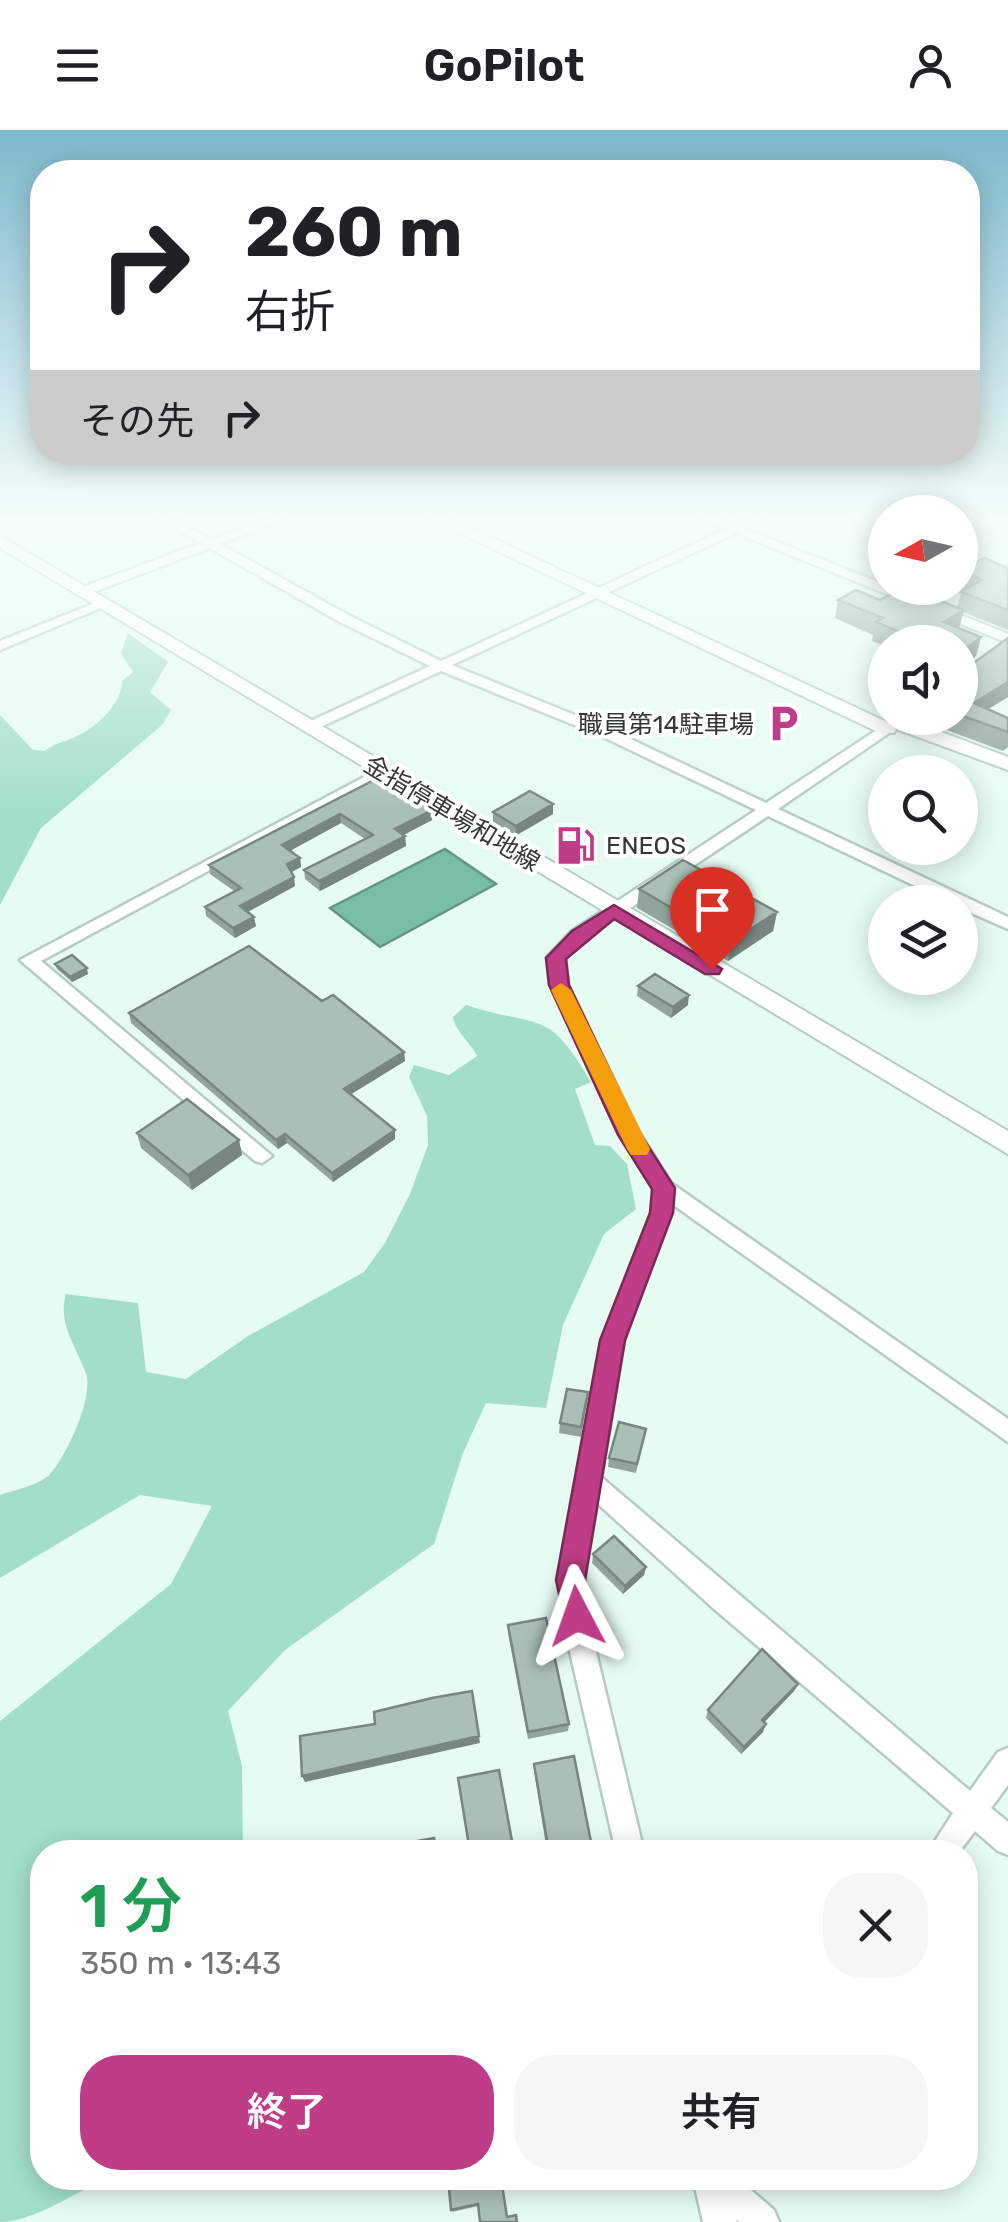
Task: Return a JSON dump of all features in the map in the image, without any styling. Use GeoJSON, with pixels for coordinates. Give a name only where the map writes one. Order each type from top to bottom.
{"type":"FeatureCollection","features":[{"type":"Feature","properties":{"kind":"main road","name":"金指停車場和地線"},"geometry":{"type":"LineString","coordinates":[[122,615],[1008,1144]]}},
{"type":"Feature","properties":{"kind":"main road"},"geometry":{"type":"LineString","coordinates":[[647,615],[868,711]]}},
{"type":"Feature","properties":{"kind":"main road"},"geometry":{"type":"LineString","coordinates":[[929,735],[1008,764]]}},
{"type":"Feature","properties":{"kind":"street"},"geometry":{"type":"LineString","coordinates":[[0,646],[78,615]]}},
{"type":"Feature","properties":{"kind":"street"},"geometry":{"type":"LineString","coordinates":[[337,615],[442,666],[604,732],[1008,924]]}},
{"type":"Feature","properties":{"kind":"street"},"geometry":{"type":"LineString","coordinates":[[309,727],[555,615]]}},
{"type":"Feature","properties":{"kind":"street"},"geometry":{"type":"LineString","coordinates":[[942,615],[1008,642],[992,655]]}},
{"type":"Feature","properties":{"kind":"street"},"geometry":{"type":"LineString","coordinates":[[878,735],[578,935],[556,958],[559,985],[630,1135],[664,1188],[1008,1432]]}},
{"type":"Feature","properties":{"kind":"street"},"geometry":{"type":"LineString","coordinates":[[262,1156],[29,960],[383,772]]}},
{"type":"Feature","properties":{"kind":"street"},"geometry":{"type":"LineString","coordinates":[[627,1840],[583,1652],[571,1580],[613,1340],[662,1213],[664,1188]]}},
{"type":"Feature","properties":{"kind":"street"},"geometry":{"type":"LineString","coordinates":[[590,1481],[722,1599],[1008,1841]]}},
{"type":"Feature","properties":{"kind":"street"},"geometry":{"type":"LineString","coordinates":[[951,1840],[1008,1762]]}},
{"type":"Feature","properties":{"kind":"street"},"geometry":{"type":"LineString","coordinates":[[713,2190],[720,2222]]}},
{"type":"Feature","properties":{"kind":"street"},"geometry":{"type":"LineString","coordinates":[[726,2190],[762,2222]]}},
{"type":"Feature","properties":{"kind":"shaded area"},"geometry":{"type":"Polygon","coordinates":[[[128,633],[168,662],[150,692],[171,710],[162,725],[41,828],[0,905],[0,715],[33,750],[45,751],[83,733],[106,714],[118,698],[122,681],[133,672],[121,653],[128,633]]]}},
{"type":"Feature","properties":{"kind":"shaded area"},"geometry":{"type":"Polygon","coordinates":[[[445,849],[496,884],[380,947],[330,908],[445,849]]]}},
{"type":"Feature","properties":{"kind":"shaded area"},"geometry":{"type":"Polygon","coordinates":[[[466,1005],[540,1024],[563,1041],[591,1082],[575,1089],[595,1145],[610,1146],[627,1164],[636,1209],[604,1234],[563,1325],[546,1408],[486,1403],[463,1453],[434,1544],[285,1650],[228,1711],[242,1766],[243,1840],[30,1840],[30,2190],[85,2190],[41,2212],[0,2222],[0,1721],[171,1584],[212,1506],[140,1495],[0,1578],[0,1495],[50,1474],[71,1441],[86,1397],[86,1374],[64,1315],[66,1294],[138,1303],[146,1372],[186,1379],[248,1336],[364,1272],[385,1243],[410,1194],[428,1145],[427,1116],[409,1077],[414,1065],[449,1075],[477,1056],[453,1017],[466,1005]]]}},
{"type":"Feature","properties":{"kind":"building"},"geometry":{"type":"Polygon","coordinates":[[[875,615],[956,615],[944,622],[951,625],[876,622],[883,618],[875,615]]]}},
{"type":"Feature","properties":{"kind":"building"},"geometry":{"type":"Polygon","coordinates":[[[1008,638],[1008,682],[978,701],[978,660],[1008,638]]]}},
{"type":"Feature","properties":{"kind":"building"},"geometry":{"type":"Polygon","coordinates":[[[978,705],[1008,718],[1008,732],[978,721],[978,705]]]}},
{"type":"Feature","properties":{"kind":"building"},"geometry":{"type":"Polygon","coordinates":[[[380,777],[432,810],[395,829],[405,836],[319,881],[304,870],[373,835],[340,814],[282,845],[300,858],[287,864],[294,877],[240,906],[254,917],[233,928],[205,907],[241,888],[209,865],[380,777]]]}},
{"type":"Feature","properties":{"kind":"building"},"geometry":{"type":"Polygon","coordinates":[[[530,791],[553,804],[516,826],[493,812],[530,791]]]}},
{"type":"Feature","properties":{"kind":"building"},"geometry":{"type":"Polygon","coordinates":[[[683,860],[777,912],[731,942],[639,889],[683,860]]]}},
{"type":"Feature","properties":{"kind":"building"},"geometry":{"type":"Polygon","coordinates":[[[249,946],[322,1001],[333,995],[404,1052],[344,1089],[395,1130],[332,1173],[285,1134],[276,1140],[129,1013],[249,946]]]}},
{"type":"Feature","properties":{"kind":"building"},"geometry":{"type":"Polygon","coordinates":[[[72,955],[87,968],[70,977],[55,964],[72,955]]]}},
{"type":"Feature","properties":{"kind":"building"},"geometry":{"type":"Polygon","coordinates":[[[655,974],[689,995],[673,1007],[638,986],[655,974]]]}},
{"type":"Feature","properties":{"kind":"building"},"geometry":{"type":"Polygon","coordinates":[[[187,1099],[239,1140],[188,1175],[137,1133],[187,1099]]]}},
{"type":"Feature","properties":{"kind":"building"},"geometry":{"type":"Polygon","coordinates":[[[567,1389],[588,1392],[581,1427],[560,1423],[567,1389]]]}},
{"type":"Feature","properties":{"kind":"building"},"geometry":{"type":"Polygon","coordinates":[[[619,1422],[646,1429],[637,1464],[609,1458],[619,1422]]]}},
{"type":"Feature","properties":{"kind":"building"},"geometry":{"type":"Polygon","coordinates":[[[614,1536],[646,1567],[625,1586],[593,1554],[614,1536]]]}},
{"type":"Feature","properties":{"kind":"building"},"geometry":{"type":"Polygon","coordinates":[[[546,1618],[569,1724],[528,1732],[508,1625],[546,1618]]]}},
{"type":"Feature","properties":{"kind":"building"},"geometry":{"type":"Polygon","coordinates":[[[762,1649],[798,1684],[762,1720],[766,1724],[744,1747],[708,1710],[762,1649]]]}},
{"type":"Feature","properties":{"kind":"building"},"geometry":{"type":"Polygon","coordinates":[[[472,1691],[479,1736],[302,1776],[300,1736],[375,1724],[374,1712],[472,1691]]]}},
{"type":"Feature","properties":{"kind":"building"},"geometry":{"type":"Polygon","coordinates":[[[574,1756],[591,1840],[547,1840],[534,1764],[574,1756]]]}},
{"type":"Feature","properties":{"kind":"building"},"geometry":{"type":"Polygon","coordinates":[[[499,1770],[512,1840],[468,1840],[458,1778],[499,1770]]]}},
{"type":"Feature","properties":{"kind":"building"},"geometry":{"type":"Polygon","coordinates":[[[449,2190],[503,2190],[507,2217],[516,2215],[517,2222],[480,2222],[478,2204],[451,2210],[449,2190]]]}},
{"type":"Feature","properties":{"kind":"slow traffic"},"geometry":{"type":"LineString","coordinates":[[561,990],[639,1149]]}},
{"type":"Feature","properties":{"kind":"place","name":"職員第14駐車場"},"geometry":{"type":"Point","coordinates":[784,724]}},
{"type":"Feature","properties":{"kind":"place","name":"ENEOS"},"geometry":{"type":"Point","coordinates":[576,845]}},
{"type":"Feature","properties":{"kind":"route"},"geometry":{"type":"LineString","coordinates":[[577,1616],[571,1580],[613,1340],[662,1213],[664,1188],[630,1135],[559,985],[556,958],[578,935],[614,911],[712,969]]}}]}
